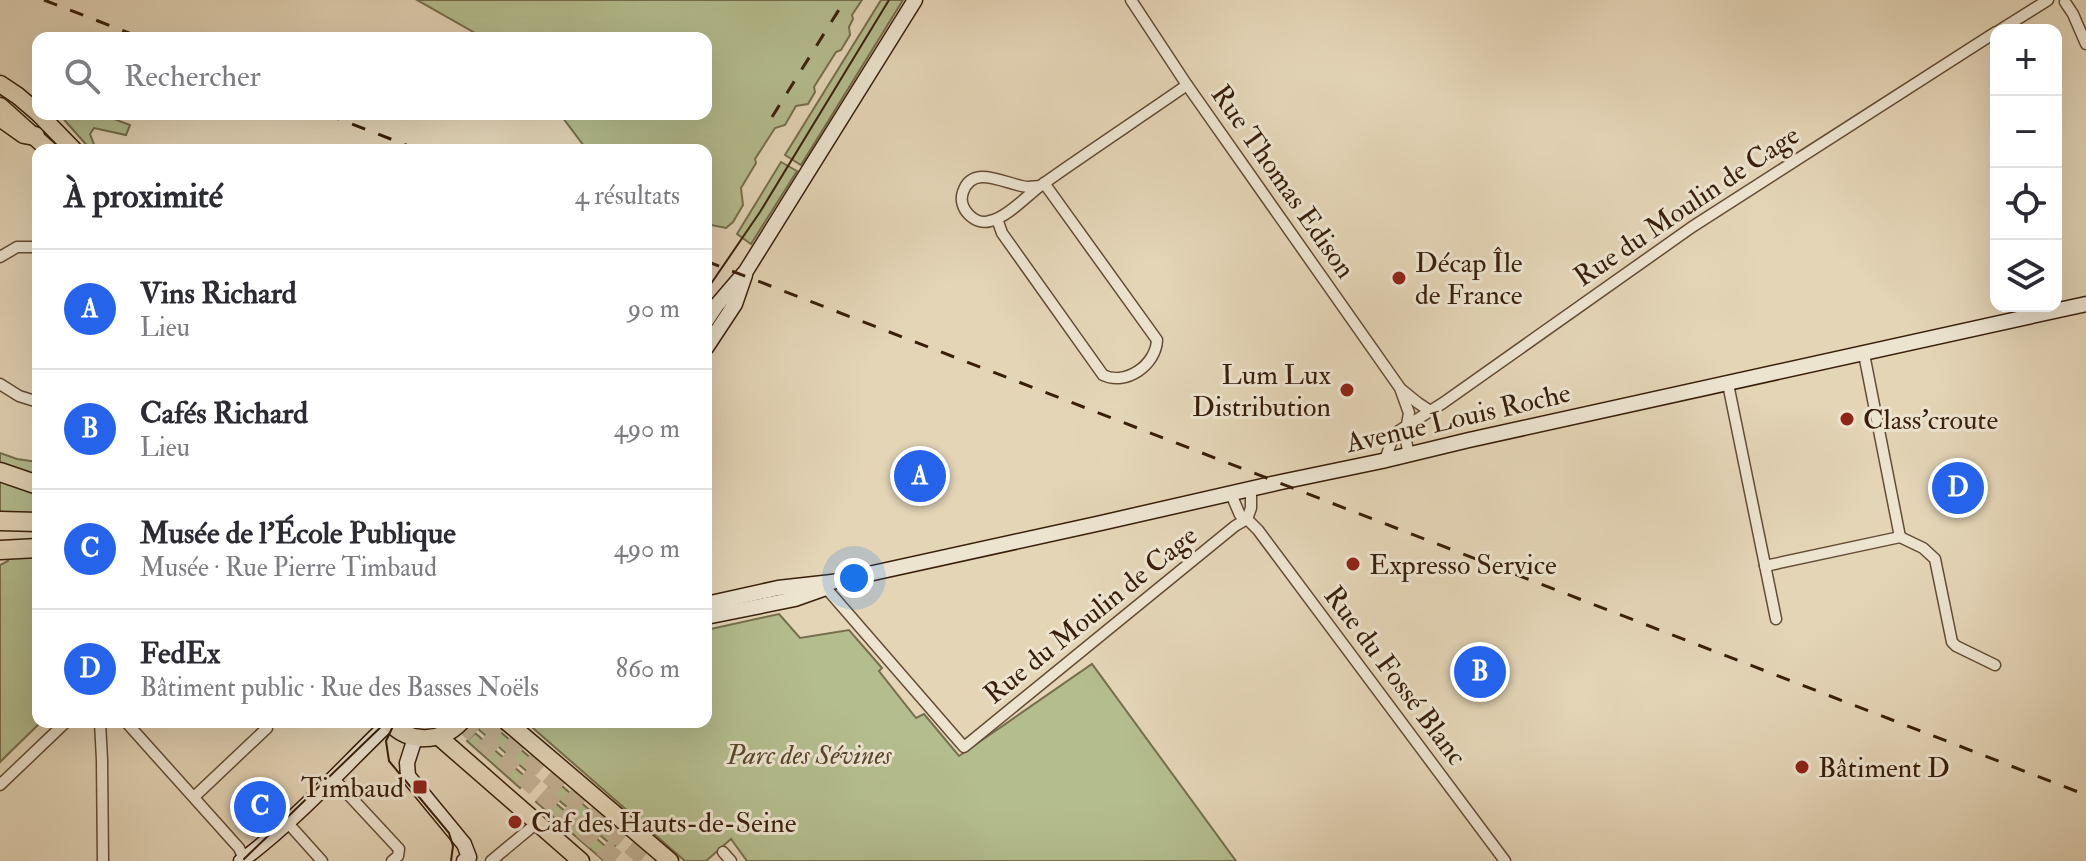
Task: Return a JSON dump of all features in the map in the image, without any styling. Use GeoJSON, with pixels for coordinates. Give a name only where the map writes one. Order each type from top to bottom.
{"type":"FeatureCollection","features":[{"type":"Feature","properties":{"kind":"highway"},"geometry":{"type":"LineString","coordinates":[[0,117],[24,134],[35,136]]}},
{"type":"Feature","properties":{"kind":"highway"},"geometry":{"type":"LineString","coordinates":[[0,472],[32,483]]}},
{"type":"Feature","properties":{"kind":"highway"},"geometry":{"type":"LineString","coordinates":[[0,521],[32,522]]}},
{"type":"Feature","properties":{"kind":"highway"},"geometry":{"type":"LineString","coordinates":[[0,540],[32,538]]}},
{"type":"Feature","properties":{"kind":"highway"},"geometry":{"type":"LineString","coordinates":[[0,550],[32,548]]}},
{"type":"Feature","properties":{"kind":"main road"},"geometry":{"type":"LineString","coordinates":[[712,336],[746,271],[915,0]]}},
{"type":"Feature","properties":{"kind":"main road"},"geometry":{"type":"LineString","coordinates":[[0,84],[32,109]]}},
{"type":"Feature","properties":{"kind":"main road"},"geometry":{"type":"LineString","coordinates":[[0,106],[43,144]]}},
{"type":"Feature","properties":{"kind":"main road"},"geometry":{"type":"LineString","coordinates":[[44,120],[68,144]]}},
{"type":"Feature","properties":{"kind":"main road"},"geometry":{"type":"LineString","coordinates":[[712,316],[730,300]]}},
{"type":"Feature","properties":{"kind":"main road","name":"Avenue Louis Roche"},"geometry":{"type":"LineString","coordinates":[[712,603],[778,588],[840,580],[2086,304]]}},
{"type":"Feature","properties":{"kind":"main road","name":"Avenue Louis Roche"},"geometry":{"type":"LineString","coordinates":[[712,616],[795,599],[840,580]]}},
{"type":"Feature","properties":{"kind":"main road"},"geometry":{"type":"LineString","coordinates":[[243,860],[287,822],[383,728]]}},
{"type":"Feature","properties":{"kind":"main road"},"geometry":{"type":"LineString","coordinates":[[396,728],[415,738],[428,739],[456,728]]}},
{"type":"Feature","properties":{"kind":"main road"},"geometry":{"type":"LineString","coordinates":[[514,728],[670,861]]}},
{"type":"Feature","properties":{"kind":"main road"},"geometry":{"type":"LineString","coordinates":[[439,737],[581,861]]}},
{"type":"Feature","properties":{"kind":"main road"},"geometry":{"type":"LineString","coordinates":[[415,738],[407,763],[408,776],[464,844],[469,860]]}},
{"type":"Feature","properties":{"kind":"street","name":"Rue Thomas Edison"},"geometry":{"type":"LineString","coordinates":[[1131,0],[1187,85],[1400,388],[1409,409],[1407,426]]}},
{"type":"Feature","properties":{"kind":"street"},"geometry":{"type":"LineString","coordinates":[[2050,0],[2057,3],[2066,1],[2086,44]]}},
{"type":"Feature","properties":{"kind":"street","name":"Rue du Moulin de Cage"},"geometry":{"type":"LineString","coordinates":[[2010,24],[2050,0]]}},
{"type":"Feature","properties":{"kind":"street","name":"Rue du Moulin de Cage"},"geometry":{"type":"LineString","coordinates":[[1385,460],[1394,436],[1407,426],[1692,227],[1990,36]]}},
{"type":"Feature","properties":{"kind":"street"},"geometry":{"type":"LineString","coordinates":[[1042,185],[1027,187],[983,176],[970,180],[963,192],[962,205],[977,220],[987,223],[997,219],[1187,85]]}},
{"type":"Feature","properties":{"kind":"street"},"geometry":{"type":"LineString","coordinates":[[997,219],[1002,233],[1103,375],[1120,379],[1135,374],[1148,362],[1157,340],[1042,185]]}},
{"type":"Feature","properties":{"kind":"street"},"geometry":{"type":"LineString","coordinates":[[0,257],[17,247],[32,247]]}},
{"type":"Feature","properties":{"kind":"street"},"geometry":{"type":"LineString","coordinates":[[1864,354],[1900,537]]}},
{"type":"Feature","properties":{"kind":"street"},"geometry":{"type":"LineString","coordinates":[[0,384],[32,400]]}},
{"type":"Feature","properties":{"kind":"street"},"geometry":{"type":"LineString","coordinates":[[1728,384],[1776,619]]}},
{"type":"Feature","properties":{"kind":"street","name":"Rue Thomas Edison"},"geometry":{"type":"LineString","coordinates":[[1400,388],[1430,411]]}},
{"type":"Feature","properties":{"kind":"street"},"geometry":{"type":"LineString","coordinates":[[1407,426],[1405,436],[1409,455]]}},
{"type":"Feature","properties":{"kind":"street"},"geometry":{"type":"LineString","coordinates":[[1247,519],[1251,508],[1251,490]]}},
{"type":"Feature","properties":{"kind":"street","name":"Rue du Fossé Blanc"},"geometry":{"type":"LineString","coordinates":[[1231,494],[1240,515],[1258,530],[1505,861]]}},
{"type":"Feature","properties":{"kind":"street","name":"Rue du Moulin de Cage"},"geometry":{"type":"LineString","coordinates":[[826,588],[964,747],[1247,519]]}},
{"type":"Feature","properties":{"kind":"street"},"geometry":{"type":"LineString","coordinates":[[1765,566],[1900,537],[1923,548],[1935,559],[1952,642],[1995,665]]}},
{"type":"Feature","properties":{"kind":"street"},"geometry":{"type":"LineString","coordinates":[[0,785],[60,728]]}},
{"type":"Feature","properties":{"kind":"street"},"geometry":{"type":"LineString","coordinates":[[102,728],[103,861]]}},
{"type":"Feature","properties":{"kind":"street"},"geometry":{"type":"LineString","coordinates":[[131,728],[239,848],[243,860]]}},
{"type":"Feature","properties":{"kind":"street"},"geometry":{"type":"LineString","coordinates":[[194,797],[267,728]]}},
{"type":"Feature","properties":{"kind":"street"},"geometry":{"type":"LineString","coordinates":[[333,778],[399,849],[398,856],[392,861]]}},
{"type":"Feature","properties":{"kind":"street"},"geometry":{"type":"LineString","coordinates":[[287,822],[322,861]]}},
{"type":"Feature","properties":{"kind":"street"},"geometry":{"type":"LineString","coordinates":[[491,861],[538,822]]}},
{"type":"Feature","properties":{"kind":"street"},"geometry":{"type":"LineString","coordinates":[[723,852],[731,861]]}},
{"type":"Feature","properties":{"kind":"green space"},"geometry":{"type":"Polygon","coordinates":[[[417,0],[862,0],[852,15],[850,35],[814,87],[815,92],[808,104],[796,106],[785,125],[775,128],[755,159],[756,163],[741,188],[743,205],[726,228],[712,225],[712,144],[582,144],[564,120],[712,120],[712,32],[473,32],[417,0]]]}},
{"type":"Feature","properties":{"kind":"green space"},"geometry":{"type":"Polygon","coordinates":[[[881,0],[903,0],[801,165],[785,155],[881,0]]]}},
{"type":"Feature","properties":{"kind":"green space"},"geometry":{"type":"Polygon","coordinates":[[[64,120],[117,120],[130,125],[126,135],[94,128],[90,134],[94,144],[86,144],[64,120]]]}},
{"type":"Feature","properties":{"kind":"green space"},"geometry":{"type":"Polygon","coordinates":[[[781,162],[797,171],[751,244],[737,234],[781,162]]]}},
{"type":"Feature","properties":{"kind":"green space"},"geometry":{"type":"Polygon","coordinates":[[[0,453],[32,461],[32,478],[0,467],[0,453]]]}},
{"type":"Feature","properties":{"kind":"green space"},"geometry":{"type":"Polygon","coordinates":[[[0,478],[32,488],[32,513],[0,514],[0,478]]]}},
{"type":"Feature","properties":{"kind":"green space"},"geometry":{"type":"Polygon","coordinates":[[[32,556],[32,728],[35,728],[0,762],[0,565],[8,561],[6,557],[32,556]]]}},
{"type":"Feature","properties":{"kind":"green space","name":"Parc des Sévines"},"geometry":{"type":"Polygon","coordinates":[[[779,614],[800,638],[849,630],[882,668],[879,671],[916,718],[924,714],[959,756],[1092,664],[1236,861],[747,861],[731,839],[706,861],[685,861],[533,728],[712,728],[712,629],[779,614]]]}},
{"type":"Feature","properties":{"kind":"green space"},"geometry":{"type":"Polygon","coordinates":[[[496,728],[540,766],[531,775],[478,729],[496,728]]]}},
{"type":"Feature","properties":{"kind":"green space"},"geometry":{"type":"Polygon","coordinates":[[[475,733],[528,779],[520,788],[467,741],[475,733]]]}},
{"type":"Feature","properties":{"kind":"green space"},"geometry":{"type":"Polygon","coordinates":[[[555,780],[622,838],[614,847],[547,790],[555,780]]]}},
{"type":"Feature","properties":{"kind":"green space"},"geometry":{"type":"Polygon","coordinates":[[[544,793],[611,851],[603,860],[536,802],[544,793]]]}},
{"type":"Feature","properties":{"kind":"tunnel"},"geometry":{"type":"LineString","coordinates":[[468,728],[618,861]]}},
{"type":"Feature","properties":{"kind":"tunnel"},"geometry":{"type":"LineString","coordinates":[[494,728],[648,861]]}},
{"type":"Feature","properties":{"kind":"tram line"},"geometry":{"type":"LineString","coordinates":[[712,282],[760,212],[889,0]]}},
{"type":"Feature","properties":{"kind":"tram line"},"geometry":{"type":"LineString","coordinates":[[244,859],[380,728]]}},
{"type":"Feature","properties":{"kind":"tram line"},"geometry":{"type":"LineString","coordinates":[[392,728],[386,741],[389,761],[449,833],[453,846],[451,861]]}},
{"type":"Feature","properties":{"kind":"railway"},"geometry":{"type":"LineString","coordinates":[[44,0],[127,32]]}},
{"type":"Feature","properties":{"kind":"railway"},"geometry":{"type":"LineString","coordinates":[[772,117],[845,0]]}},
{"type":"Feature","properties":{"kind":"railway"},"geometry":{"type":"LineString","coordinates":[[342,120],[404,144]]}},
{"type":"Feature","properties":{"kind":"railway"},"geometry":{"type":"LineString","coordinates":[[712,263],[2086,795]]}},
{"type":"Feature","properties":{"kind":"place","name":"Décap Île de France"},"geometry":{"type":"Point","coordinates":[1399,278]}},
{"type":"Feature","properties":{"kind":"place","name":"Lum Lux Distribution"},"geometry":{"type":"Point","coordinates":[1347,390]}},
{"type":"Feature","properties":{"kind":"place","name":"Class'croute"},"geometry":{"type":"Point","coordinates":[1847,419]}},
{"type":"Feature","properties":{"kind":"place","name":"Vins Richard"},"geometry":{"type":"Point","coordinates":[920,476]}},
{"type":"Feature","properties":{"kind":"place","name":"FedEx"},"geometry":{"type":"Point","coordinates":[1958,488]}},
{"type":"Feature","properties":{"kind":"place","name":"Expresso Service"},"geometry":{"type":"Point","coordinates":[1353,564]}},
{"type":"Feature","properties":{"kind":"place","name":"Cafés Richard"},"geometry":{"type":"Point","coordinates":[1480,672]}},
{"type":"Feature","properties":{"kind":"place","name":"Bâtiment D"},"geometry":{"type":"Point","coordinates":[1802,767]}},
{"type":"Feature","properties":{"kind":"place","name":"Timbaud"},"geometry":{"type":"Point","coordinates":[420,787]}},
{"type":"Feature","properties":{"kind":"place","name":"Musée de l'École Publique"},"geometry":{"type":"Point","coordinates":[260,807]}},
{"type":"Feature","properties":{"kind":"place","name":"Caf des Hauts-de-Seine"},"geometry":{"type":"Point","coordinates":[515,822]}}]}
